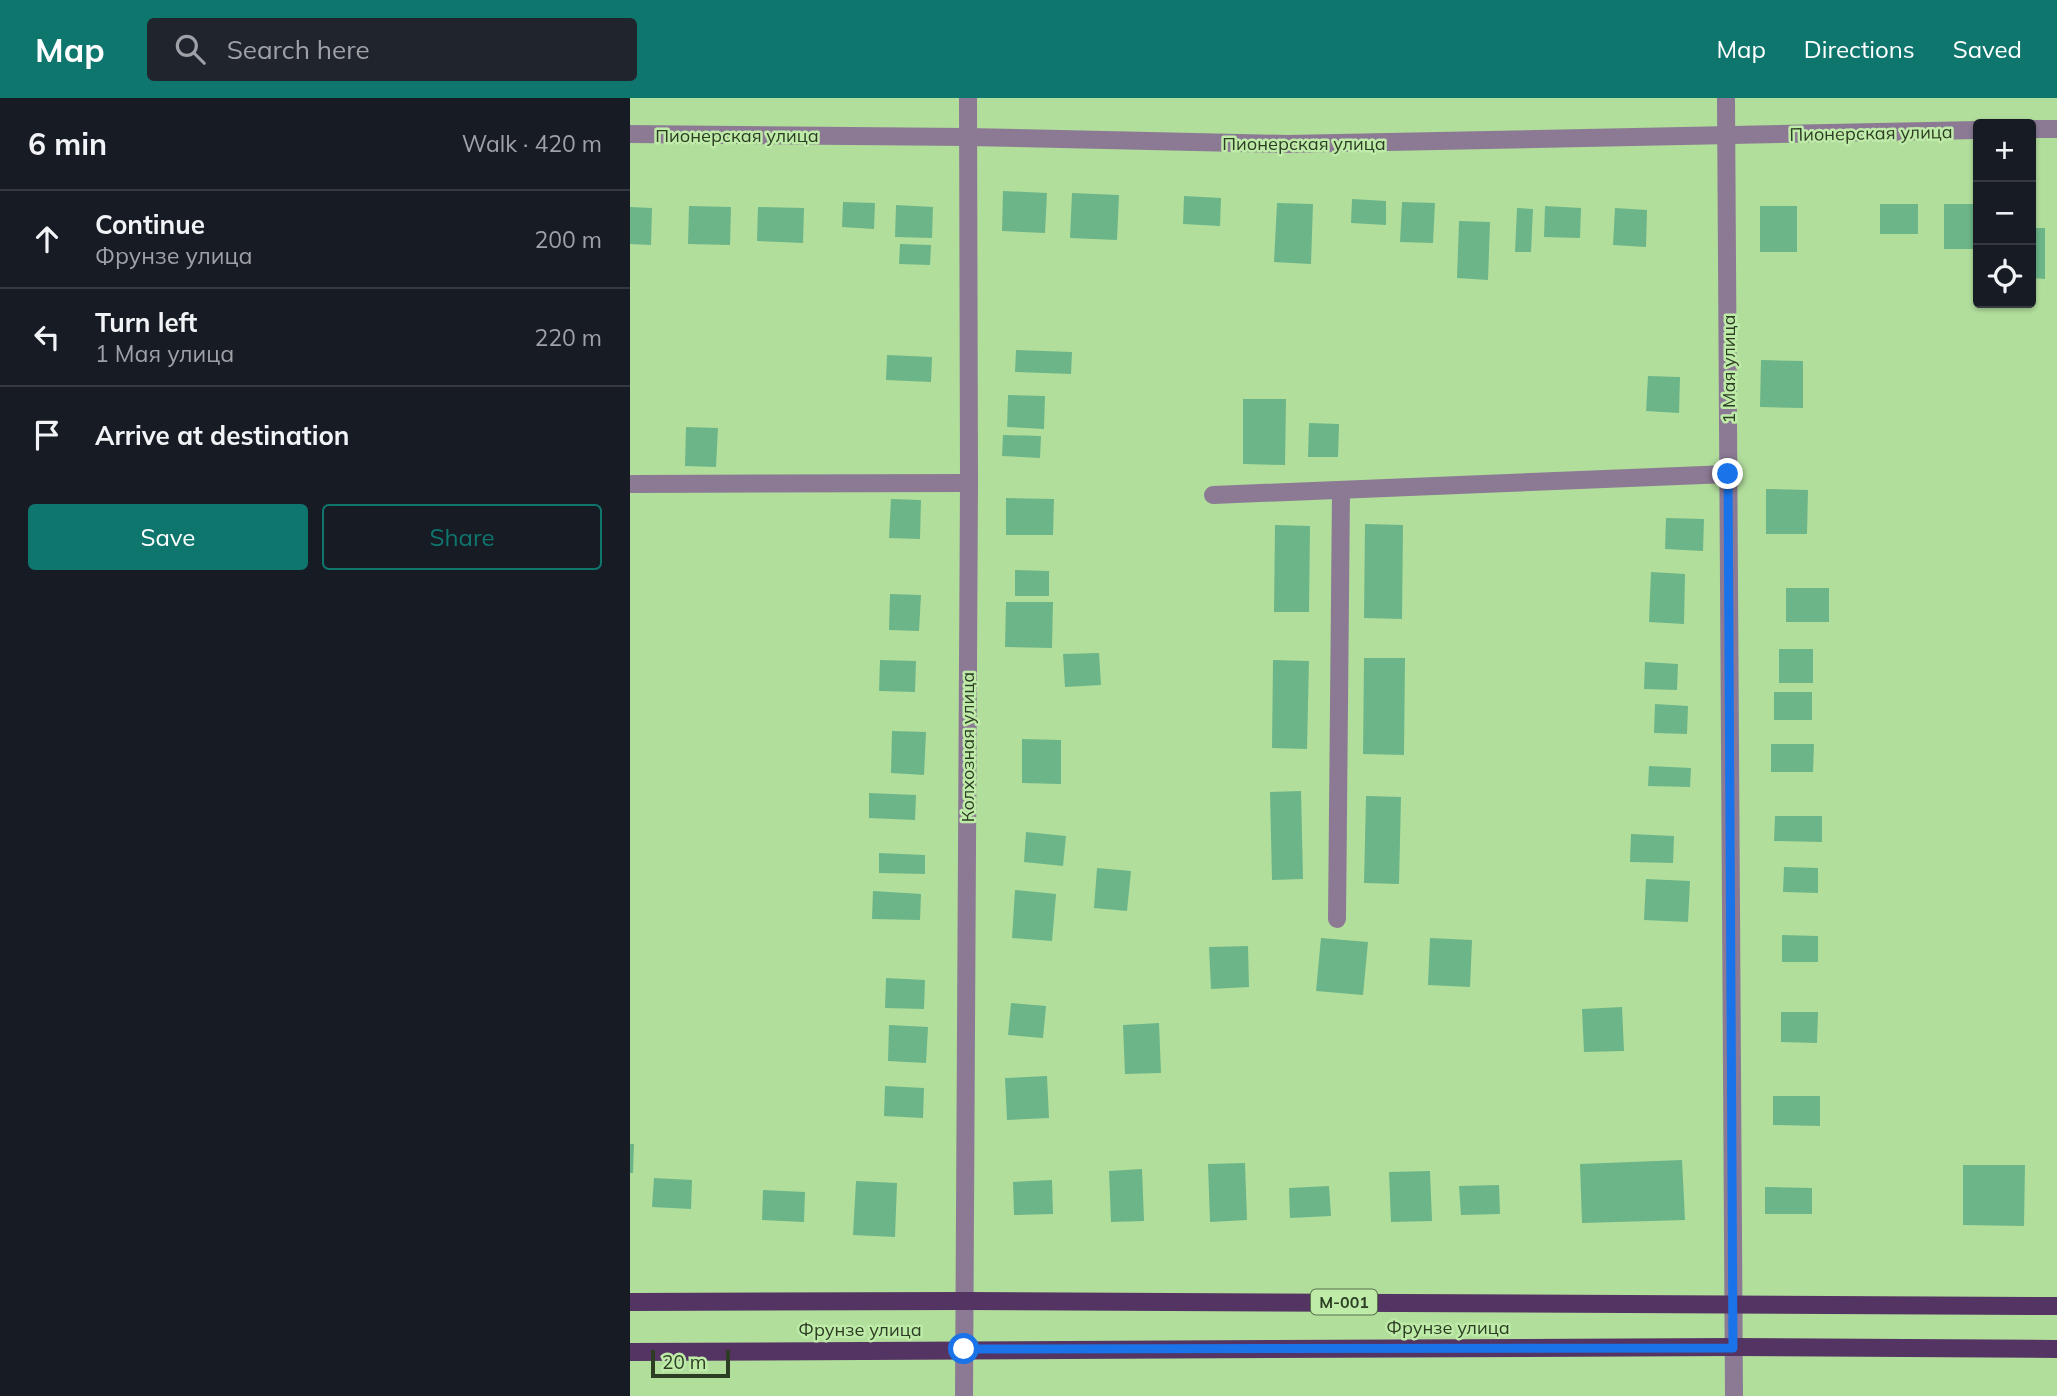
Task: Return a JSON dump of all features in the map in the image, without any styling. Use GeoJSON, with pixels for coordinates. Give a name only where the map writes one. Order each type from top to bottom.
{"type":"FeatureCollection","features":[{"type":"Feature","properties":{"kind":"main road","name":"Фрунзе улица"},"geometry":{"type":"LineString","coordinates":[[630,1303],[964,1301],[2057,1306]]}},
{"type":"Feature","properties":{"kind":"main road","name":"Фрунзе улица"},"geometry":{"type":"LineString","coordinates":[[630,1352],[964,1349],[2057,1349]]}},
{"type":"Feature","properties":{"kind":"street","name":"Колхозная улица"},"geometry":{"type":"LineString","coordinates":[[964,1396],[969,482],[968,98]]}},
{"type":"Feature","properties":{"kind":"street","name":"1 Мая улица"},"geometry":{"type":"LineString","coordinates":[[1726,98],[1734,1396]]}},
{"type":"Feature","properties":{"kind":"street"},"geometry":{"type":"LineString","coordinates":[[2036,129],[2057,129]]}},
{"type":"Feature","properties":{"kind":"street","name":"Пионерская улица"},"geometry":{"type":"LineString","coordinates":[[630,134],[968,137],[1287,144],[1973,131]]}},
{"type":"Feature","properties":{"kind":"street"},"geometry":{"type":"LineString","coordinates":[[1213,495],[1728,474]]}},
{"type":"Feature","properties":{"kind":"street"},"geometry":{"type":"LineString","coordinates":[[632,484],[969,482]]}},
{"type":"Feature","properties":{"kind":"street"},"geometry":{"type":"LineString","coordinates":[[1337,919],[1341,491]]}},
{"type":"Feature","properties":{"kind":"building"},"geometry":{"type":"Polygon","coordinates":[[[1003,191],[1047,193],[1045,233],[1002,231],[1003,191]]]}},
{"type":"Feature","properties":{"kind":"building"},"geometry":{"type":"Polygon","coordinates":[[[1072,193],[1119,195],[1117,240],[1070,238],[1072,193]]]}},
{"type":"Feature","properties":{"kind":"building"},"geometry":{"type":"Polygon","coordinates":[[[1184,196],[1221,198],[1220,226],[1183,224],[1184,196]]]}},
{"type":"Feature","properties":{"kind":"building"},"geometry":{"type":"Polygon","coordinates":[[[1352,199],[1386,201],[1386,225],[1351,223],[1352,199]]]}},
{"type":"Feature","properties":{"kind":"building"},"geometry":{"type":"Polygon","coordinates":[[[843,202],[875,203],[874,229],[842,227],[843,202]]]}},
{"type":"Feature","properties":{"kind":"building"},"geometry":{"type":"Polygon","coordinates":[[[1402,202],[1435,203],[1433,243],[1400,242],[1402,202]]]}},
{"type":"Feature","properties":{"kind":"building"},"geometry":{"type":"Polygon","coordinates":[[[1277,203],[1313,204],[1311,264],[1274,262],[1277,203]]]}},
{"type":"Feature","properties":{"kind":"building"},"geometry":{"type":"Polygon","coordinates":[[[1880,204],[1918,204],[1918,234],[1880,234],[1880,204]]]}},
{"type":"Feature","properties":{"kind":"building"},"geometry":{"type":"Polygon","coordinates":[[[1944,204],[1973,204],[1973,249],[1944,249],[1944,204]]]}},
{"type":"Feature","properties":{"kind":"building"},"geometry":{"type":"Polygon","coordinates":[[[896,205],[933,207],[932,238],[895,237],[896,205]]]}},
{"type":"Feature","properties":{"kind":"building"},"geometry":{"type":"Polygon","coordinates":[[[689,206],[731,207],[730,245],[688,244],[689,206]]]}},
{"type":"Feature","properties":{"kind":"building"},"geometry":{"type":"Polygon","coordinates":[[[1545,206],[1581,208],[1580,238],[1544,237],[1545,206]]]}},
{"type":"Feature","properties":{"kind":"building"},"geometry":{"type":"Polygon","coordinates":[[[1760,206],[1797,206],[1797,252],[1760,252],[1760,206]]]}},
{"type":"Feature","properties":{"kind":"building"},"geometry":{"type":"Polygon","coordinates":[[[630,207],[652,208],[651,245],[630,244],[630,207]]]}},
{"type":"Feature","properties":{"kind":"building"},"geometry":{"type":"Polygon","coordinates":[[[758,207],[804,208],[803,243],[757,241],[758,207]]]}},
{"type":"Feature","properties":{"kind":"building"},"geometry":{"type":"Polygon","coordinates":[[[1517,208],[1533,209],[1531,252],[1515,252],[1517,208]]]}},
{"type":"Feature","properties":{"kind":"building"},"geometry":{"type":"Polygon","coordinates":[[[1615,208],[1647,210],[1646,247],[1613,245],[1615,208]]]}},
{"type":"Feature","properties":{"kind":"building"},"geometry":{"type":"Polygon","coordinates":[[[1459,221],[1490,222],[1488,280],[1457,278],[1459,221]]]}},
{"type":"Feature","properties":{"kind":"building"},"geometry":{"type":"Polygon","coordinates":[[[2036,228],[2045,228],[2045,279],[2036,278],[2036,228]]]}},
{"type":"Feature","properties":{"kind":"building"},"geometry":{"type":"Polygon","coordinates":[[[900,244],[931,245],[930,265],[899,264],[900,244]]]}},
{"type":"Feature","properties":{"kind":"building"},"geometry":{"type":"Polygon","coordinates":[[[1016,350],[1072,352],[1071,374],[1015,372],[1016,350]]]}},
{"type":"Feature","properties":{"kind":"building"},"geometry":{"type":"Polygon","coordinates":[[[887,355],[932,357],[931,382],[886,380],[887,355]]]}},
{"type":"Feature","properties":{"kind":"building"},"geometry":{"type":"Polygon","coordinates":[[[1761,360],[1803,361],[1803,408],[1760,407],[1761,360]]]}},
{"type":"Feature","properties":{"kind":"building"},"geometry":{"type":"Polygon","coordinates":[[[1648,376],[1680,377],[1679,413],[1646,411],[1648,376]]]}},
{"type":"Feature","properties":{"kind":"building"},"geometry":{"type":"Polygon","coordinates":[[[1008,395],[1045,396],[1044,429],[1007,427],[1008,395]]]}},
{"type":"Feature","properties":{"kind":"building"},"geometry":{"type":"Polygon","coordinates":[[[1243,399],[1286,399],[1285,465],[1243,464],[1243,399]]]}},
{"type":"Feature","properties":{"kind":"building"},"geometry":{"type":"Polygon","coordinates":[[[1309,423],[1339,424],[1338,457],[1308,457],[1309,423]]]}},
{"type":"Feature","properties":{"kind":"building"},"geometry":{"type":"Polygon","coordinates":[[[686,427],[718,428],[716,467],[685,466],[686,427]]]}},
{"type":"Feature","properties":{"kind":"building"},"geometry":{"type":"Polygon","coordinates":[[[1003,435],[1041,436],[1040,458],[1002,456],[1003,435]]]}},
{"type":"Feature","properties":{"kind":"building"},"geometry":{"type":"Polygon","coordinates":[[[1766,489],[1808,490],[1807,534],[1766,534],[1766,489]]]}},
{"type":"Feature","properties":{"kind":"building"},"geometry":{"type":"Polygon","coordinates":[[[1006,498],[1054,499],[1053,535],[1006,535],[1006,498]]]}},
{"type":"Feature","properties":{"kind":"building"},"geometry":{"type":"Polygon","coordinates":[[[891,499],[921,500],[920,539],[889,538],[891,499]]]}},
{"type":"Feature","properties":{"kind":"building"},"geometry":{"type":"Polygon","coordinates":[[[1666,518],[1704,519],[1703,551],[1665,549],[1666,518]]]}},
{"type":"Feature","properties":{"kind":"building"},"geometry":{"type":"Polygon","coordinates":[[[1365,524],[1403,525],[1402,619],[1364,618],[1365,524]]]}},
{"type":"Feature","properties":{"kind":"building"},"geometry":{"type":"Polygon","coordinates":[[[1275,525],[1310,526],[1309,612],[1274,612],[1275,525]]]}},
{"type":"Feature","properties":{"kind":"building"},"geometry":{"type":"Polygon","coordinates":[[[1015,570],[1049,571],[1049,596],[1015,596],[1015,570]]]}},
{"type":"Feature","properties":{"kind":"building"},"geometry":{"type":"Polygon","coordinates":[[[1651,572],[1685,574],[1684,624],[1649,622],[1651,572]]]}},
{"type":"Feature","properties":{"kind":"building"},"geometry":{"type":"Polygon","coordinates":[[[1786,588],[1829,588],[1829,622],[1786,622],[1786,588]]]}},
{"type":"Feature","properties":{"kind":"building"},"geometry":{"type":"Polygon","coordinates":[[[890,594],[921,595],[919,631],[889,630],[890,594]]]}},
{"type":"Feature","properties":{"kind":"building"},"geometry":{"type":"Polygon","coordinates":[[[1006,602],[1053,602],[1052,648],[1005,647],[1006,602]]]}},
{"type":"Feature","properties":{"kind":"building"},"geometry":{"type":"Polygon","coordinates":[[[1779,649],[1813,649],[1813,683],[1779,683],[1779,649]]]}},
{"type":"Feature","properties":{"kind":"building"},"geometry":{"type":"Polygon","coordinates":[[[1099,653],[1101,685],[1065,687],[1063,654],[1099,653]]]}},
{"type":"Feature","properties":{"kind":"building"},"geometry":{"type":"Polygon","coordinates":[[[1364,658],[1405,658],[1404,755],[1363,754],[1364,658]]]}},
{"type":"Feature","properties":{"kind":"building"},"geometry":{"type":"Polygon","coordinates":[[[880,660],[916,661],[915,692],[879,691],[880,660]]]}},
{"type":"Feature","properties":{"kind":"building"},"geometry":{"type":"Polygon","coordinates":[[[1273,660],[1309,661],[1307,749],[1272,748],[1273,660]]]}},
{"type":"Feature","properties":{"kind":"building"},"geometry":{"type":"Polygon","coordinates":[[[1645,662],[1678,664],[1677,690],[1644,689],[1645,662]]]}},
{"type":"Feature","properties":{"kind":"building"},"geometry":{"type":"Polygon","coordinates":[[[1774,692],[1812,692],[1812,720],[1774,720],[1774,692]]]}},
{"type":"Feature","properties":{"kind":"building"},"geometry":{"type":"Polygon","coordinates":[[[1655,704],[1688,706],[1687,734],[1654,733],[1655,704]]]}},
{"type":"Feature","properties":{"kind":"building"},"geometry":{"type":"Polygon","coordinates":[[[892,731],[926,732],[924,775],[891,773],[892,731]]]}},
{"type":"Feature","properties":{"kind":"building"},"geometry":{"type":"Polygon","coordinates":[[[1022,739],[1061,740],[1061,784],[1022,783],[1022,739]]]}},
{"type":"Feature","properties":{"kind":"building"},"geometry":{"type":"Polygon","coordinates":[[[1771,744],[1814,744],[1813,772],[1771,772],[1771,744]]]}},
{"type":"Feature","properties":{"kind":"building"},"geometry":{"type":"Polygon","coordinates":[[[1649,766],[1691,768],[1690,787],[1648,786],[1649,766]]]}},
{"type":"Feature","properties":{"kind":"building"},"geometry":{"type":"Polygon","coordinates":[[[1301,791],[1303,879],[1272,880],[1270,792],[1301,791]]]}},
{"type":"Feature","properties":{"kind":"building"},"geometry":{"type":"Polygon","coordinates":[[[869,793],[916,795],[915,820],[869,818],[869,793]]]}},
{"type":"Feature","properties":{"kind":"building"},"geometry":{"type":"Polygon","coordinates":[[[1366,796],[1401,797],[1399,884],[1364,883],[1366,796]]]}},
{"type":"Feature","properties":{"kind":"building"},"geometry":{"type":"Polygon","coordinates":[[[1775,816],[1822,816],[1822,842],[1774,841],[1775,816]]]}},
{"type":"Feature","properties":{"kind":"building"},"geometry":{"type":"Polygon","coordinates":[[[1026,832],[1066,836],[1063,866],[1024,862],[1026,832]]]}},
{"type":"Feature","properties":{"kind":"building"},"geometry":{"type":"Polygon","coordinates":[[[1631,834],[1674,836],[1673,863],[1630,862],[1631,834]]]}},
{"type":"Feature","properties":{"kind":"building"},"geometry":{"type":"Polygon","coordinates":[[[879,853],[925,855],[925,874],[879,873],[879,853]]]}},
{"type":"Feature","properties":{"kind":"building"},"geometry":{"type":"Polygon","coordinates":[[[1784,867],[1818,868],[1818,893],[1783,892],[1784,867]]]}},
{"type":"Feature","properties":{"kind":"building"},"geometry":{"type":"Polygon","coordinates":[[[1097,868],[1131,871],[1127,911],[1094,908],[1097,868]]]}},
{"type":"Feature","properties":{"kind":"building"},"geometry":{"type":"Polygon","coordinates":[[[1646,879],[1690,881],[1688,922],[1644,920],[1646,879]]]}},
{"type":"Feature","properties":{"kind":"building"},"geometry":{"type":"Polygon","coordinates":[[[1015,890],[1056,894],[1052,941],[1012,938],[1015,890]]]}},
{"type":"Feature","properties":{"kind":"building"},"geometry":{"type":"Polygon","coordinates":[[[873,891],[921,894],[920,920],[872,919],[873,891]]]}},
{"type":"Feature","properties":{"kind":"building"},"geometry":{"type":"Polygon","coordinates":[[[1782,935],[1818,936],[1818,962],[1782,962],[1782,935]]]}},
{"type":"Feature","properties":{"kind":"building"},"geometry":{"type":"Polygon","coordinates":[[[1321,938],[1368,942],[1363,995],[1316,991],[1321,938]]]}},
{"type":"Feature","properties":{"kind":"building"},"geometry":{"type":"Polygon","coordinates":[[[1430,938],[1472,940],[1470,987],[1428,985],[1430,938]]]}},
{"type":"Feature","properties":{"kind":"building"},"geometry":{"type":"Polygon","coordinates":[[[1248,946],[1249,987],[1211,989],[1209,947],[1248,946]]]}},
{"type":"Feature","properties":{"kind":"building"},"geometry":{"type":"Polygon","coordinates":[[[886,978],[925,980],[924,1009],[885,1008],[886,978]]]}},
{"type":"Feature","properties":{"kind":"building"},"geometry":{"type":"Polygon","coordinates":[[[1011,1003],[1046,1006],[1043,1038],[1008,1035],[1011,1003]]]}},
{"type":"Feature","properties":{"kind":"building"},"geometry":{"type":"Polygon","coordinates":[[[1622,1007],[1624,1051],[1584,1052],[1582,1009],[1622,1007]]]}},
{"type":"Feature","properties":{"kind":"building"},"geometry":{"type":"Polygon","coordinates":[[[1781,1012],[1818,1012],[1817,1043],[1781,1042],[1781,1012]]]}},
{"type":"Feature","properties":{"kind":"building"},"geometry":{"type":"Polygon","coordinates":[[[1159,1023],[1161,1073],[1125,1074],[1123,1025],[1159,1023]]]}},
{"type":"Feature","properties":{"kind":"building"},"geometry":{"type":"Polygon","coordinates":[[[889,1025],[928,1027],[926,1063],[888,1061],[889,1025]]]}},
{"type":"Feature","properties":{"kind":"building"},"geometry":{"type":"Polygon","coordinates":[[[1047,1076],[1049,1118],[1007,1120],[1005,1078],[1047,1076]]]}},
{"type":"Feature","properties":{"kind":"building"},"geometry":{"type":"Polygon","coordinates":[[[885,1086],[924,1088],[923,1118],[884,1116],[885,1086]]]}},
{"type":"Feature","properties":{"kind":"building"},"geometry":{"type":"Polygon","coordinates":[[[1773,1096],[1820,1096],[1820,1126],[1773,1125],[1773,1096]]]}},
{"type":"Feature","properties":{"kind":"building"},"geometry":{"type":"Polygon","coordinates":[[[630,1144],[634,1144],[633,1173],[630,1173],[630,1144]]]}},
{"type":"Feature","properties":{"kind":"building"},"geometry":{"type":"Polygon","coordinates":[[[1682,1160],[1685,1220],[1582,1223],[1580,1164],[1682,1160]]]}},
{"type":"Feature","properties":{"kind":"building"},"geometry":{"type":"Polygon","coordinates":[[[1245,1163],[1247,1220],[1210,1222],[1208,1164],[1245,1163]]]}},
{"type":"Feature","properties":{"kind":"building"},"geometry":{"type":"Polygon","coordinates":[[[1963,1165],[2025,1165],[2024,1226],[1963,1225],[1963,1165]]]}},
{"type":"Feature","properties":{"kind":"building"},"geometry":{"type":"Polygon","coordinates":[[[1142,1169],[1144,1221],[1111,1222],[1109,1171],[1142,1169]]]}},
{"type":"Feature","properties":{"kind":"building"},"geometry":{"type":"Polygon","coordinates":[[[1430,1171],[1432,1221],[1391,1222],[1389,1172],[1430,1171]]]}},
{"type":"Feature","properties":{"kind":"building"},"geometry":{"type":"Polygon","coordinates":[[[654,1178],[692,1180],[691,1209],[652,1207],[654,1178]]]}},
{"type":"Feature","properties":{"kind":"building"},"geometry":{"type":"Polygon","coordinates":[[[1052,1180],[1053,1214],[1014,1215],[1013,1182],[1052,1180]]]}},
{"type":"Feature","properties":{"kind":"building"},"geometry":{"type":"Polygon","coordinates":[[[856,1181],[897,1183],[895,1237],[853,1235],[856,1181]]]}},
{"type":"Feature","properties":{"kind":"building"},"geometry":{"type":"Polygon","coordinates":[[[1499,1185],[1500,1214],[1461,1215],[1459,1186],[1499,1185]]]}},
{"type":"Feature","properties":{"kind":"building"},"geometry":{"type":"Polygon","coordinates":[[[1329,1186],[1331,1216],[1290,1218],[1289,1188],[1329,1186]]]}},
{"type":"Feature","properties":{"kind":"building"},"geometry":{"type":"Polygon","coordinates":[[[1765,1187],[1812,1188],[1812,1214],[1765,1214],[1765,1187]]]}},
{"type":"Feature","properties":{"kind":"building"},"geometry":{"type":"Polygon","coordinates":[[[763,1190],[805,1192],[804,1222],[762,1220],[763,1190]]]}},
{"type":"Feature","properties":{"kind":"route"},"geometry":{"type":"LineString","coordinates":[[964,1349],[1733,1348],[1728,474]]}}]}
